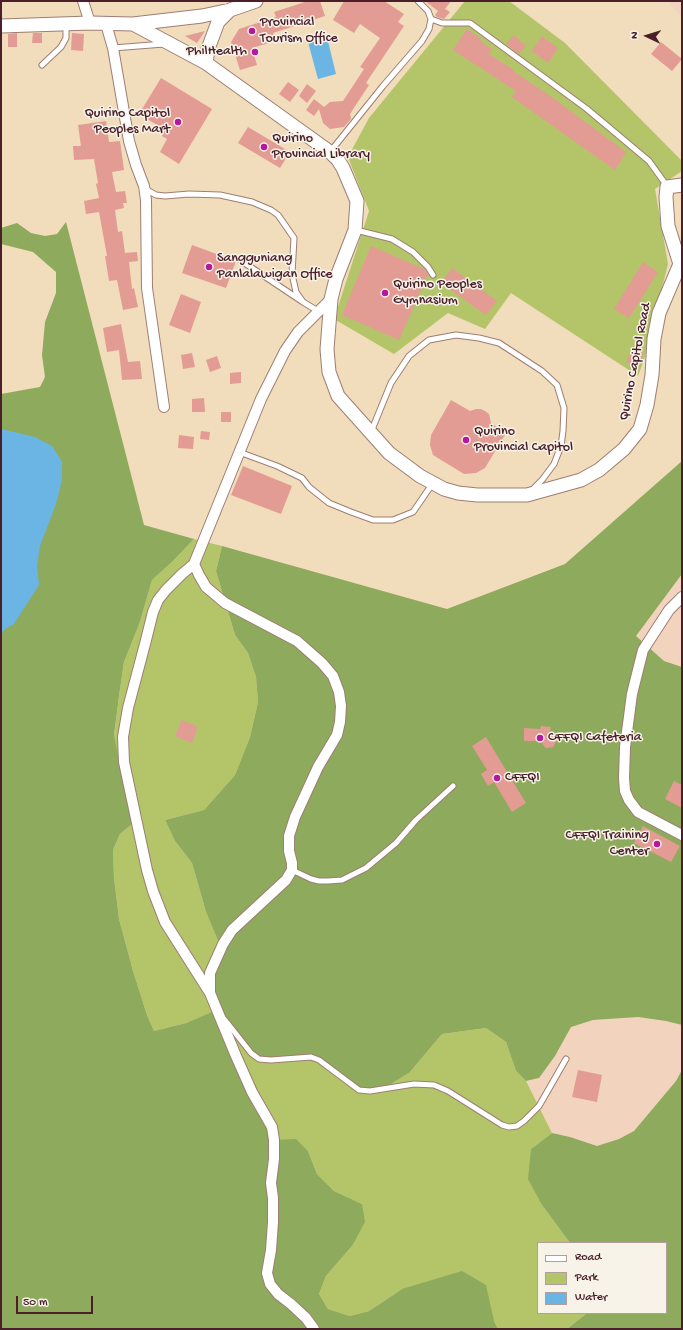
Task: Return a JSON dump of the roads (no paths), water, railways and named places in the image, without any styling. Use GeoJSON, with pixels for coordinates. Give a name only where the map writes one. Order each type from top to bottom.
{"type":"FeatureCollection","features":[{"type":"Feature","properties":{"kind":"street"},"geometry":{"type":"LineString","coordinates":[[83,1],[90,23]]}},
{"type":"Feature","properties":{"kind":"street"},"geometry":{"type":"LineString","coordinates":[[1,26],[90,23],[133,24],[202,16],[230,10],[256,1]]}},
{"type":"Feature","properties":{"kind":"street"},"geometry":{"type":"LineString","coordinates":[[206,63],[208,49],[218,22],[230,10]]}},
{"type":"Feature","properties":{"kind":"street"},"geometry":{"type":"LineString","coordinates":[[106,24],[113,48],[129,141],[144,186],[146,200],[147,288],[164,407]]}},
{"type":"Feature","properties":{"kind":"street","name":"Quirino Capitol Road"},"geometry":{"type":"LineString","coordinates":[[133,24],[206,63],[330,152],[338,160],[357,201],[355,230],[336,279],[331,299],[327,349],[329,372],[338,396],[389,453],[420,476],[444,489],[458,493],[477,495],[526,495],[581,480],[599,470],[624,449],[640,428],[647,405],[652,375],[654,339],[659,313],[681,265],[668,226],[666,205],[667,187]]}},
{"type":"Feature","properties":{"kind":"street"},"geometry":{"type":"LineString","coordinates":[[667,187],[682,185]]}},
{"type":"Feature","properties":{"kind":"street"},"geometry":{"type":"LineString","coordinates":[[314,1329],[306,1318],[278,1294],[270,1284],[268,1273],[273,1222],[273,1198],[271,1183],[274,1159],[272,1127],[252,1092],[210,993],[165,922],[153,891],[147,870],[124,762],[123,737],[128,708],[153,612],[158,600],[182,574],[194,564],[261,399],[284,351],[298,332],[331,299]]}},
{"type":"Feature","properties":{"kind":"street"},"geometry":{"type":"LineString","coordinates":[[194,564],[206,587],[225,603],[297,641],[322,663],[333,676],[339,692],[341,706],[337,735],[318,767],[295,816],[289,836],[289,851],[292,870],[286,880],[232,930],[223,944],[210,973],[210,993]]}},
{"type":"Feature","properties":{"kind":"street"},"geometry":{"type":"LineString","coordinates":[[682,597],[669,610],[643,650],[632,694],[625,747],[624,778],[629,800],[638,812],[682,835]]}},
{"type":"Feature","properties":{"kind":"lane"},"geometry":{"type":"LineString","coordinates":[[330,152],[422,41],[429,28],[431,19],[428,11],[418,1]]}},
{"type":"Feature","properties":{"kind":"lane"},"geometry":{"type":"LineString","coordinates":[[431,19],[442,23],[470,23],[587,109],[649,161],[667,187]]}},
{"type":"Feature","properties":{"kind":"lane"},"geometry":{"type":"LineString","coordinates":[[42,65],[61,47],[66,38],[66,24]]}},
{"type":"Feature","properties":{"kind":"lane"},"geometry":{"type":"LineString","coordinates":[[113,48],[171,44]]}},
{"type":"Feature","properties":{"kind":"lane"},"geometry":{"type":"LineString","coordinates":[[144,186],[147,190],[156,195],[220,195],[252,202],[271,210],[278,216],[294,238],[292,274],[296,292],[303,302]]}},
{"type":"Feature","properties":{"kind":"lane"},"geometry":{"type":"LineString","coordinates":[[355,230],[392,239],[413,252],[428,267],[433,275]]}},
{"type":"Feature","properties":{"kind":"lane"},"geometry":{"type":"LineString","coordinates":[[240,260],[318,311]]}},
{"type":"Feature","properties":{"kind":"lane"},"geometry":{"type":"LineString","coordinates":[[370,433],[391,383],[409,356],[430,340],[456,335],[479,338],[499,343],[542,371],[557,385],[564,408],[561,446],[554,464],[542,480],[526,495]]}},
{"type":"Feature","properties":{"kind":"lane"},"geometry":{"type":"LineString","coordinates":[[239,452],[277,466],[302,478],[309,487],[329,503],[373,520],[393,520],[412,512],[433,483]]}},
{"type":"Feature","properties":{"kind":"lane"},"geometry":{"type":"LineString","coordinates":[[292,870],[311,879],[328,881],[342,880],[366,868],[396,843],[416,820],[453,786]]}},
{"type":"Feature","properties":{"kind":"lane"},"geometry":{"type":"LineString","coordinates":[[217,1010],[251,1054],[259,1059],[271,1060],[311,1057],[319,1060],[359,1090],[370,1091],[414,1084],[434,1085],[448,1091],[502,1125],[509,1127],[517,1126],[539,1106],[566,1059]]}},
{"type":"Feature","properties":{"kind":"water"},"geometry":{"type":"Polygon","coordinates":[[[327,37],[336,74],[318,79],[308,42],[327,37]]]}},
{"type":"Feature","properties":{"kind":"water"},"geometry":{"type":"Polygon","coordinates":[[[1,429],[35,437],[52,446],[62,462],[62,480],[56,504],[40,546],[37,566],[39,585],[14,624],[5,629],[1,635],[1,429]]]}},
{"type":"Feature","properties":{"kind":"place","name":"Provincial Tourism Office"},"geometry":{"type":"Point","coordinates":[252,31]}},
{"type":"Feature","properties":{"kind":"place","name":"PhilHealth"},"geometry":{"type":"Point","coordinates":[255,52]}},
{"type":"Feature","properties":{"kind":"place","name":"Quirino Capitol Peoples Mart"},"geometry":{"type":"Point","coordinates":[178,122]}},
{"type":"Feature","properties":{"kind":"place","name":"Quirino Provincial Library"},"geometry":{"type":"Point","coordinates":[264,147]}},
{"type":"Feature","properties":{"kind":"place","name":"Sangguniang Panlalawigan Office"},"geometry":{"type":"Point","coordinates":[209,267]}},
{"type":"Feature","properties":{"kind":"place","name":"Quirino Peoples Gymnasium"},"geometry":{"type":"Point","coordinates":[385,293]}},
{"type":"Feature","properties":{"kind":"place","name":"Quirino Provincial Capitol"},"geometry":{"type":"Point","coordinates":[466,440]}},
{"type":"Feature","properties":{"kind":"place","name":"CFFQI Cafeteria"},"geometry":{"type":"Point","coordinates":[540,738]}},
{"type":"Feature","properties":{"kind":"place","name":"CFFQI"},"geometry":{"type":"Point","coordinates":[497,778]}},
{"type":"Feature","properties":{"kind":"place","name":"CFFQI Training Center"},"geometry":{"type":"Point","coordinates":[657,844]}}]}
